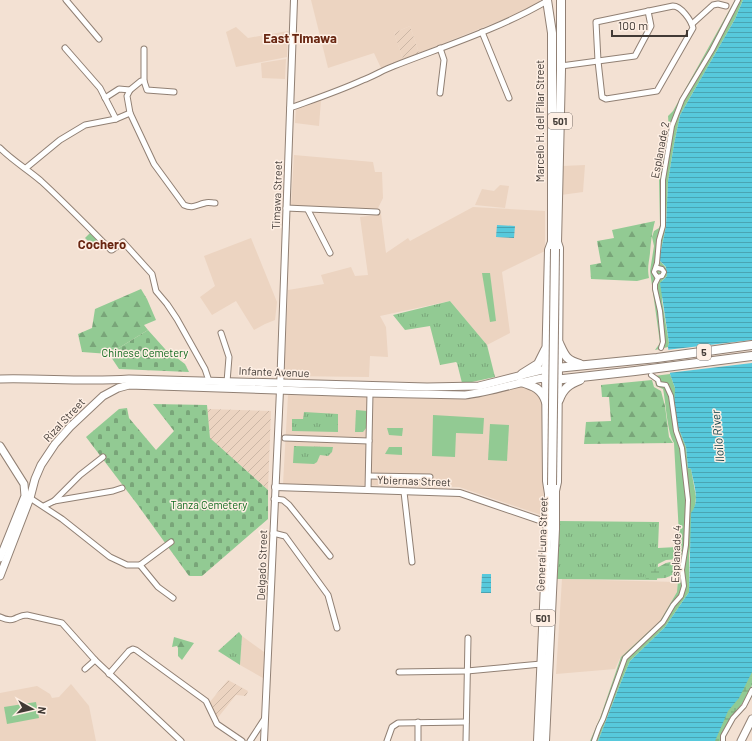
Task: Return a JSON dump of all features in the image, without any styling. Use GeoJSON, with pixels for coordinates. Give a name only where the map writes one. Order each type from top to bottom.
{"type":"FeatureCollection","features":[{"type":"Feature","properties":{"kind":"main road","name":"Marcelo H. del Pilar Street"},"geometry":{"type":"LineString","coordinates":[[552,490],[555,244],[561,66],[561,0]]}},
{"type":"Feature","properties":{"kind":"main road","name":"Marcelo H. del Pilar Street"},"geometry":{"type":"LineString","coordinates":[[547,1],[552,33],[555,244],[559,248],[558,380]]}},
{"type":"Feature","properties":{"kind":"main road","name":"Marcelo H. del Pilar Street"},"geometry":{"type":"LineString","coordinates":[[546,381],[549,250],[555,244]]}},
{"type":"Feature","properties":{"kind":"main road"},"geometry":{"type":"LineString","coordinates":[[559,343],[563,354],[569,360],[587,365]]}},
{"type":"Feature","properties":{"kind":"main road","name":"5"},"geometry":{"type":"LineString","coordinates":[[546,368],[657,358],[752,345]]}},
{"type":"Feature","properties":{"kind":"main road"},"geometry":{"type":"LineString","coordinates":[[546,402],[543,394],[537,387],[522,378],[538,364],[547,348]]}},
{"type":"Feature","properties":{"kind":"main road","name":"5"},"geometry":{"type":"LineString","coordinates":[[546,381],[752,356]]}},
{"type":"Feature","properties":{"kind":"main road"},"geometry":{"type":"LineString","coordinates":[[643,359],[644,370]]}},
{"type":"Feature","properties":{"kind":"main road","name":"Infante Avenue"},"geometry":{"type":"LineString","coordinates":[[309,388],[370,394],[465,395],[478,393],[546,368]]}},
{"type":"Feature","properties":{"kind":"main road"},"geometry":{"type":"LineString","coordinates":[[558,403],[567,386],[588,377]]}},
{"type":"Feature","properties":{"kind":"main road","name":"Infante Avenue"},"geometry":{"type":"LineString","coordinates":[[129,385],[309,388],[470,387],[522,378],[542,378],[546,381]]}},
{"type":"Feature","properties":{"kind":"main road","name":"Infante Avenue"},"geometry":{"type":"LineString","coordinates":[[0,379],[66,379],[97,381],[129,379],[209,381],[280,387]]}},
{"type":"Feature","properties":{"kind":"main road","name":"General Luna Street"},"geometry":{"type":"LineString","coordinates":[[538,741],[544,684],[541,664],[548,523],[552,490],[557,482],[558,380]]}},
{"type":"Feature","properties":{"kind":"main road"},"geometry":{"type":"LineString","coordinates":[[97,381],[106,388],[103,396]]}},
{"type":"Feature","properties":{"kind":"main road","name":"General Luna Street"},"geometry":{"type":"LineString","coordinates":[[546,381],[547,486],[552,490]]}},
{"type":"Feature","properties":{"kind":"main road","name":"Rizal Street"},"geometry":{"type":"LineString","coordinates":[[0,576],[30,498],[35,479],[41,465],[55,444],[70,427],[103,396],[118,388],[129,385]]}},
{"type":"Feature","properties":{"kind":"main road"},"geometry":{"type":"LineString","coordinates":[[0,446],[24,484],[25,496],[0,558]]}},
{"type":"Feature","properties":{"kind":"main road"},"geometry":{"type":"LineString","coordinates":[[24,484],[35,479]]}},
{"type":"Feature","properties":{"kind":"main road","name":"General Luna Street"},"geometry":{"type":"LineString","coordinates":[[545,741],[544,684],[552,490]]}},
{"type":"Feature","properties":{"kind":"main road"},"geometry":{"type":"LineString","coordinates":[[741,741],[752,719]]}},
{"type":"Feature","properties":{"kind":"street"},"geometry":{"type":"LineString","coordinates":[[66,0],[99,39]]}},
{"type":"Feature","properties":{"kind":"street","name":"Timawa Street"},"geometry":{"type":"LineString","coordinates":[[280,387],[294,0]]}},
{"type":"Feature","properties":{"kind":"street","name":"Esplanade 2"},"geometry":{"type":"LineString","coordinates":[[658,278],[654,274],[658,260],[659,240],[663,226],[663,180],[672,126],[682,100],[712,50],[738,0]]}},
{"type":"Feature","properties":{"kind":"street"},"geometry":{"type":"LineString","coordinates":[[290,108],[364,80],[391,67],[524,15],[547,1]]}},
{"type":"Feature","properties":{"kind":"street"},"geometry":{"type":"LineString","coordinates":[[692,24],[713,5],[718,4],[726,6]]}},
{"type":"Feature","properties":{"kind":"street"},"geometry":{"type":"LineString","coordinates":[[676,6],[692,24],[692,32],[657,91],[606,99],[602,97],[596,22],[676,6]]}},
{"type":"Feature","properties":{"kind":"street"},"geometry":{"type":"LineString","coordinates":[[561,66],[635,56],[651,26],[648,11]]}},
{"type":"Feature","properties":{"kind":"street"},"geometry":{"type":"LineString","coordinates":[[482,32],[509,98]]}},
{"type":"Feature","properties":{"kind":"street"},"geometry":{"type":"LineString","coordinates":[[65,48],[100,88],[116,119]]}},
{"type":"Feature","properties":{"kind":"street"},"geometry":{"type":"LineString","coordinates":[[440,48],[444,60],[440,93]]}},
{"type":"Feature","properties":{"kind":"street"},"geometry":{"type":"LineString","coordinates":[[144,49],[144,81],[146,90],[174,92]]}},
{"type":"Feature","properties":{"kind":"street"},"geometry":{"type":"LineString","coordinates":[[144,81],[141,81],[130,90],[127,96],[130,113],[154,164],[184,205],[194,207],[205,203],[215,203]]}},
{"type":"Feature","properties":{"kind":"street"},"geometry":{"type":"LineString","coordinates":[[105,98],[119,90],[130,90]]}},
{"type":"Feature","properties":{"kind":"street"},"geometry":{"type":"LineString","coordinates":[[26,168],[60,140],[85,125],[116,119],[130,113]]}},
{"type":"Feature","properties":{"kind":"street"},"geometry":{"type":"LineString","coordinates":[[0,148],[12,160],[26,168],[42,182],[111,250],[123,242],[140,260],[152,274],[156,291],[177,319],[205,369],[209,381]]}},
{"type":"Feature","properties":{"kind":"street"},"geometry":{"type":"LineString","coordinates":[[286,208],[377,212]]}},
{"type":"Feature","properties":{"kind":"street"},"geometry":{"type":"LineString","coordinates":[[308,210],[330,253]]}},
{"type":"Feature","properties":{"kind":"street","name":"Esplanade 2"},"geometry":{"type":"LineString","coordinates":[[655,269],[659,268],[663,270],[663,275],[658,278],[655,284],[660,311],[663,342],[661,348]]}},
{"type":"Feature","properties":{"kind":"street"},"geometry":{"type":"LineString","coordinates":[[221,333],[229,357],[227,382]]}},
{"type":"Feature","properties":{"kind":"street","name":"Esplanade 4"},"geometry":{"type":"LineString","coordinates":[[594,741],[625,658],[663,622],[673,605],[679,599],[684,586],[682,570],[686,541],[688,500],[683,451],[676,431],[670,392],[666,385],[659,384],[658,380],[651,375]]}},
{"type":"Feature","properties":{"kind":"street","name":"Delgado Street"},"geometry":{"type":"LineString","coordinates":[[264,741],[280,387]]}},
{"type":"Feature","properties":{"kind":"street"},"geometry":{"type":"LineString","coordinates":[[368,490],[370,394]]}},
{"type":"Feature","properties":{"kind":"street"},"geometry":{"type":"LineString","coordinates":[[285,438],[369,441]]}},
{"type":"Feature","properties":{"kind":"street"},"geometry":{"type":"LineString","coordinates":[[54,501],[80,475],[103,457]]}},
{"type":"Feature","properties":{"kind":"street"},"geometry":{"type":"LineString","coordinates":[[368,476],[430,477]]}},
{"type":"Feature","properties":{"kind":"street","name":"Ybiernas Street"},"geometry":{"type":"LineString","coordinates":[[275,487],[460,493],[548,523]]}},
{"type":"Feature","properties":{"kind":"street"},"geometry":{"type":"LineString","coordinates":[[44,506],[54,501],[113,491],[122,488]]}},
{"type":"Feature","properties":{"kind":"street"},"geometry":{"type":"LineString","coordinates":[[404,492],[412,562]]}},
{"type":"Feature","properties":{"kind":"street"},"geometry":{"type":"LineString","coordinates":[[30,498],[44,506],[110,557],[127,565],[140,565],[171,542]]}},
{"type":"Feature","properties":{"kind":"street"},"geometry":{"type":"LineString","coordinates":[[274,499],[283,500],[330,556]]}},
{"type":"Feature","properties":{"kind":"street"},"geometry":{"type":"LineString","coordinates":[[273,533],[285,536],[328,596],[337,628]]}},
{"type":"Feature","properties":{"kind":"street"},"geometry":{"type":"LineString","coordinates":[[140,565],[158,587],[173,598]]}},
{"type":"Feature","properties":{"kind":"street"},"geometry":{"type":"LineString","coordinates":[[0,617],[9,620],[26,615],[62,623],[109,674],[181,741]]}},
{"type":"Feature","properties":{"kind":"street"},"geometry":{"type":"LineString","coordinates":[[466,741],[468,638]]}},
{"type":"Feature","properties":{"kind":"street"},"geometry":{"type":"LineString","coordinates":[[109,674],[129,651],[133,649],[206,701],[217,724],[242,741]]}},
{"type":"Feature","properties":{"kind":"street"},"geometry":{"type":"LineString","coordinates":[[85,669],[95,660]]}},
{"type":"Feature","properties":{"kind":"street"},"geometry":{"type":"LineString","coordinates":[[400,672],[467,671],[541,664]]}},
{"type":"Feature","properties":{"kind":"street"},"geometry":{"type":"LineString","coordinates":[[723,741],[733,718],[744,706],[752,690]]}},
{"type":"Feature","properties":{"kind":"street"},"geometry":{"type":"LineString","coordinates":[[250,741],[265,718]]}},
{"type":"Feature","properties":{"kind":"street"},"geometry":{"type":"LineString","coordinates":[[387,741],[392,727],[400,722],[466,722]]}},
{"type":"Feature","properties":{"kind":"street"},"geometry":{"type":"LineString","coordinates":[[418,722],[418,741]]}},
{"type":"Feature","properties":{"kind":"shaded area"},"geometry":{"type":"Polygon","coordinates":[[[311,0],[540,0],[540,2],[522,12],[419,53],[410,26],[394,33],[403,59],[381,68],[374,53],[328,68],[311,0]]]}},
{"type":"Feature","properties":{"kind":"shaded area"},"geometry":{"type":"Polygon","coordinates":[[[410,26],[419,53],[403,59],[394,33],[410,26]]]}},
{"type":"Feature","properties":{"kind":"shaded area"},"geometry":{"type":"Polygon","coordinates":[[[236,27],[248,38],[288,31],[287,57],[236,67],[226,32],[236,27]]]}},
{"type":"Feature","properties":{"kind":"shaded area"},"geometry":{"type":"Polygon","coordinates":[[[286,59],[285,79],[262,78],[261,63],[286,59]]]}},
{"type":"Feature","properties":{"kind":"shaded area"},"geometry":{"type":"Polygon","coordinates":[[[321,100],[319,126],[295,123],[296,108],[321,100]]]}},
{"type":"Feature","properties":{"kind":"shaded area"},"geometry":{"type":"Polygon","coordinates":[[[294,155],[373,162],[375,172],[382,172],[383,198],[377,210],[291,206],[294,155]]]}},
{"type":"Feature","properties":{"kind":"shaded area"},"geometry":{"type":"Polygon","coordinates":[[[585,165],[583,192],[561,195],[562,166],[585,165]]]}},
{"type":"Feature","properties":{"kind":"shaded area"},"geometry":{"type":"Polygon","coordinates":[[[500,185],[509,186],[505,208],[475,205],[482,189],[494,191],[500,185]]]}},
{"type":"Feature","properties":{"kind":"shaded area"},"geometry":{"type":"Polygon","coordinates":[[[473,207],[545,211],[545,251],[502,272],[510,333],[487,345],[450,301],[380,316],[386,327],[388,357],[370,356],[369,377],[284,376],[288,290],[324,284],[321,275],[351,267],[355,276],[368,275],[360,217],[381,214],[386,253],[408,238],[410,241],[473,207]]]}},
{"type":"Feature","properties":{"kind":"shaded area"},"geometry":{"type":"Polygon","coordinates":[[[251,238],[277,302],[275,320],[254,330],[236,301],[212,315],[200,297],[215,286],[204,256],[251,238]]]}},
{"type":"Feature","properties":{"kind":"shaded area"},"geometry":{"type":"Polygon","coordinates":[[[521,385],[535,392],[543,403],[544,516],[459,487],[283,484],[288,395],[471,399],[521,385]]]}},
{"type":"Feature","properties":{"kind":"shaded area"},"geometry":{"type":"Polygon","coordinates":[[[207,409],[271,411],[268,490],[210,438],[207,409]]]}},
{"type":"Feature","properties":{"kind":"shaded area"},"geometry":{"type":"Polygon","coordinates":[[[562,579],[677,582],[677,592],[660,621],[620,658],[615,669],[556,674],[562,579]]]}},
{"type":"Feature","properties":{"kind":"shaded area"},"geometry":{"type":"Polygon","coordinates":[[[242,636],[264,652],[263,678],[240,665],[242,636]]]}},
{"type":"Feature","properties":{"kind":"shaded area"},"geometry":{"type":"Polygon","coordinates":[[[228,680],[248,691],[246,696],[236,695],[216,720],[209,703],[228,680]]]}},
{"type":"Feature","properties":{"kind":"shaded area"},"geometry":{"type":"Polygon","coordinates":[[[71,684],[89,706],[96,741],[0,741],[0,693],[37,686],[50,694],[52,698],[59,697],[71,684]]]}},
{"type":"Feature","properties":{"kind":"green space"},"geometry":{"type":"Polygon","coordinates":[[[735,0],[743,0],[735,19],[680,115],[668,181],[666,226],[659,260],[667,269],[667,276],[662,281],[662,301],[669,343],[668,347],[655,350],[660,343],[650,271],[654,246],[652,237],[654,231],[659,228],[660,225],[659,180],[669,129],[668,116],[673,111],[735,0]]]}},
{"type":"Feature","properties":{"kind":"green space"},"geometry":{"type":"Polygon","coordinates":[[[655,221],[648,265],[649,278],[637,281],[591,279],[590,265],[601,263],[597,241],[614,238],[612,230],[655,221]]]}},
{"type":"Feature","properties":{"kind":"green space"},"geometry":{"type":"Polygon","coordinates":[[[91,232],[102,243],[96,249],[85,238],[91,232]]]}},
{"type":"Feature","properties":{"kind":"green space"},"geometry":{"type":"Polygon","coordinates":[[[482,273],[490,273],[496,321],[490,322],[482,273]]]}},
{"type":"Feature","properties":{"kind":"green space"},"geometry":{"type":"Polygon","coordinates":[[[141,289],[156,320],[144,325],[148,330],[109,354],[82,352],[78,334],[92,328],[95,309],[141,289]]]}},
{"type":"Feature","properties":{"kind":"green space"},"geometry":{"type":"Polygon","coordinates":[[[450,301],[487,345],[495,377],[462,383],[456,362],[440,365],[430,326],[405,330],[393,315],[450,301]]]}},
{"type":"Feature","properties":{"kind":"green space","name":"Chinese Cemetery"},"geometry":{"type":"Polygon","coordinates":[[[148,330],[165,349],[185,364],[189,372],[119,369],[109,354],[148,330]]]}},
{"type":"Feature","properties":{"kind":"green space"},"geometry":{"type":"Polygon","coordinates":[[[670,374],[675,388],[675,419],[686,447],[688,468],[691,469],[696,497],[689,556],[689,592],[665,627],[630,661],[598,741],[590,741],[600,718],[621,657],[660,621],[677,592],[680,553],[674,443],[668,425],[663,389],[656,386],[654,376],[670,374]]]}},
{"type":"Feature","properties":{"kind":"green space"},"geometry":{"type":"Polygon","coordinates":[[[652,380],[654,387],[661,391],[665,406],[669,437],[673,443],[584,444],[586,422],[611,421],[609,397],[602,397],[601,385],[652,380]]]}},
{"type":"Feature","properties":{"kind":"green space","name":"Tanza Cemetery"},"geometry":{"type":"Polygon","coordinates":[[[153,404],[207,405],[210,438],[268,490],[268,519],[202,576],[189,576],[86,437],[119,409],[127,408],[129,418],[156,450],[174,431],[153,404]]]}},
{"type":"Feature","properties":{"kind":"green space"},"geometry":{"type":"Polygon","coordinates":[[[356,410],[367,411],[367,427],[363,432],[355,432],[356,410]]]}},
{"type":"Feature","properties":{"kind":"green space"},"geometry":{"type":"Polygon","coordinates":[[[304,412],[338,414],[338,432],[292,431],[292,419],[303,419],[304,412]]]}},
{"type":"Feature","properties":{"kind":"green space"},"geometry":{"type":"Polygon","coordinates":[[[433,415],[484,418],[483,434],[456,433],[455,457],[432,456],[433,415]]]}},
{"type":"Feature","properties":{"kind":"green space"},"geometry":{"type":"Polygon","coordinates":[[[490,424],[509,425],[507,461],[488,460],[490,424]]]}},
{"type":"Feature","properties":{"kind":"green space"},"geometry":{"type":"Polygon","coordinates":[[[387,428],[403,428],[402,436],[389,435],[387,428]]]}},
{"type":"Feature","properties":{"kind":"green space"},"geometry":{"type":"Polygon","coordinates":[[[294,446],[333,447],[332,452],[328,456],[320,455],[317,462],[314,464],[293,463],[294,446]]]}},
{"type":"Feature","properties":{"kind":"green space"},"geometry":{"type":"Polygon","coordinates":[[[389,447],[402,447],[402,455],[385,454],[389,447]]]}},
{"type":"Feature","properties":{"kind":"green space"},"geometry":{"type":"Polygon","coordinates":[[[559,521],[659,522],[658,548],[677,547],[678,559],[666,560],[658,564],[657,580],[557,579],[559,521]]]}},
{"type":"Feature","properties":{"kind":"green space"},"geometry":{"type":"Polygon","coordinates":[[[675,561],[679,567],[678,573],[665,578],[646,579],[645,574],[666,563],[675,561]]]}},
{"type":"Feature","properties":{"kind":"green space"},"geometry":{"type":"Polygon","coordinates":[[[239,632],[242,636],[240,665],[218,651],[239,632]]]}},
{"type":"Feature","properties":{"kind":"green space"},"geometry":{"type":"Polygon","coordinates":[[[174,637],[194,643],[182,660],[178,656],[177,646],[172,647],[174,637]]]}},
{"type":"Feature","properties":{"kind":"green space"},"geometry":{"type":"Polygon","coordinates":[[[752,654],[752,685],[749,693],[730,719],[722,733],[720,741],[709,741],[752,654]]]}},
{"type":"Feature","properties":{"kind":"green space"},"geometry":{"type":"Polygon","coordinates":[[[36,702],[39,718],[7,724],[4,707],[36,702]]]}},
{"type":"Feature","properties":{"kind":"water","name":"Iloilo River"},"geometry":{"type":"Polygon","coordinates":[[[743,0],[752,0],[752,672],[739,698],[728,711],[715,741],[598,741],[630,661],[665,627],[689,592],[691,513],[696,503],[696,491],[691,469],[688,468],[686,447],[675,419],[675,388],[670,374],[669,343],[660,283],[667,276],[666,267],[659,260],[666,226],[668,181],[680,115],[735,19],[743,0]]]}},
{"type":"Feature","properties":{"kind":"water"},"geometry":{"type":"Polygon","coordinates":[[[497,225],[515,226],[514,238],[496,237],[497,225]]]}},
{"type":"Feature","properties":{"kind":"water"},"geometry":{"type":"Polygon","coordinates":[[[482,574],[491,574],[491,593],[481,593],[482,574]]]}},
{"type":"Feature","properties":{"kind":"pier"},"geometry":{"type":"Polygon","coordinates":[[[752,340],[752,363],[668,373],[666,350],[752,340]]]}},
{"type":"Feature","properties":{"kind":"district","name":"East Timawa"},"geometry":{"type":"Point","coordinates":[300,38]}},
{"type":"Feature","properties":{"kind":"district","name":"Cochero"},"geometry":{"type":"Point","coordinates":[102,244]}}]}
